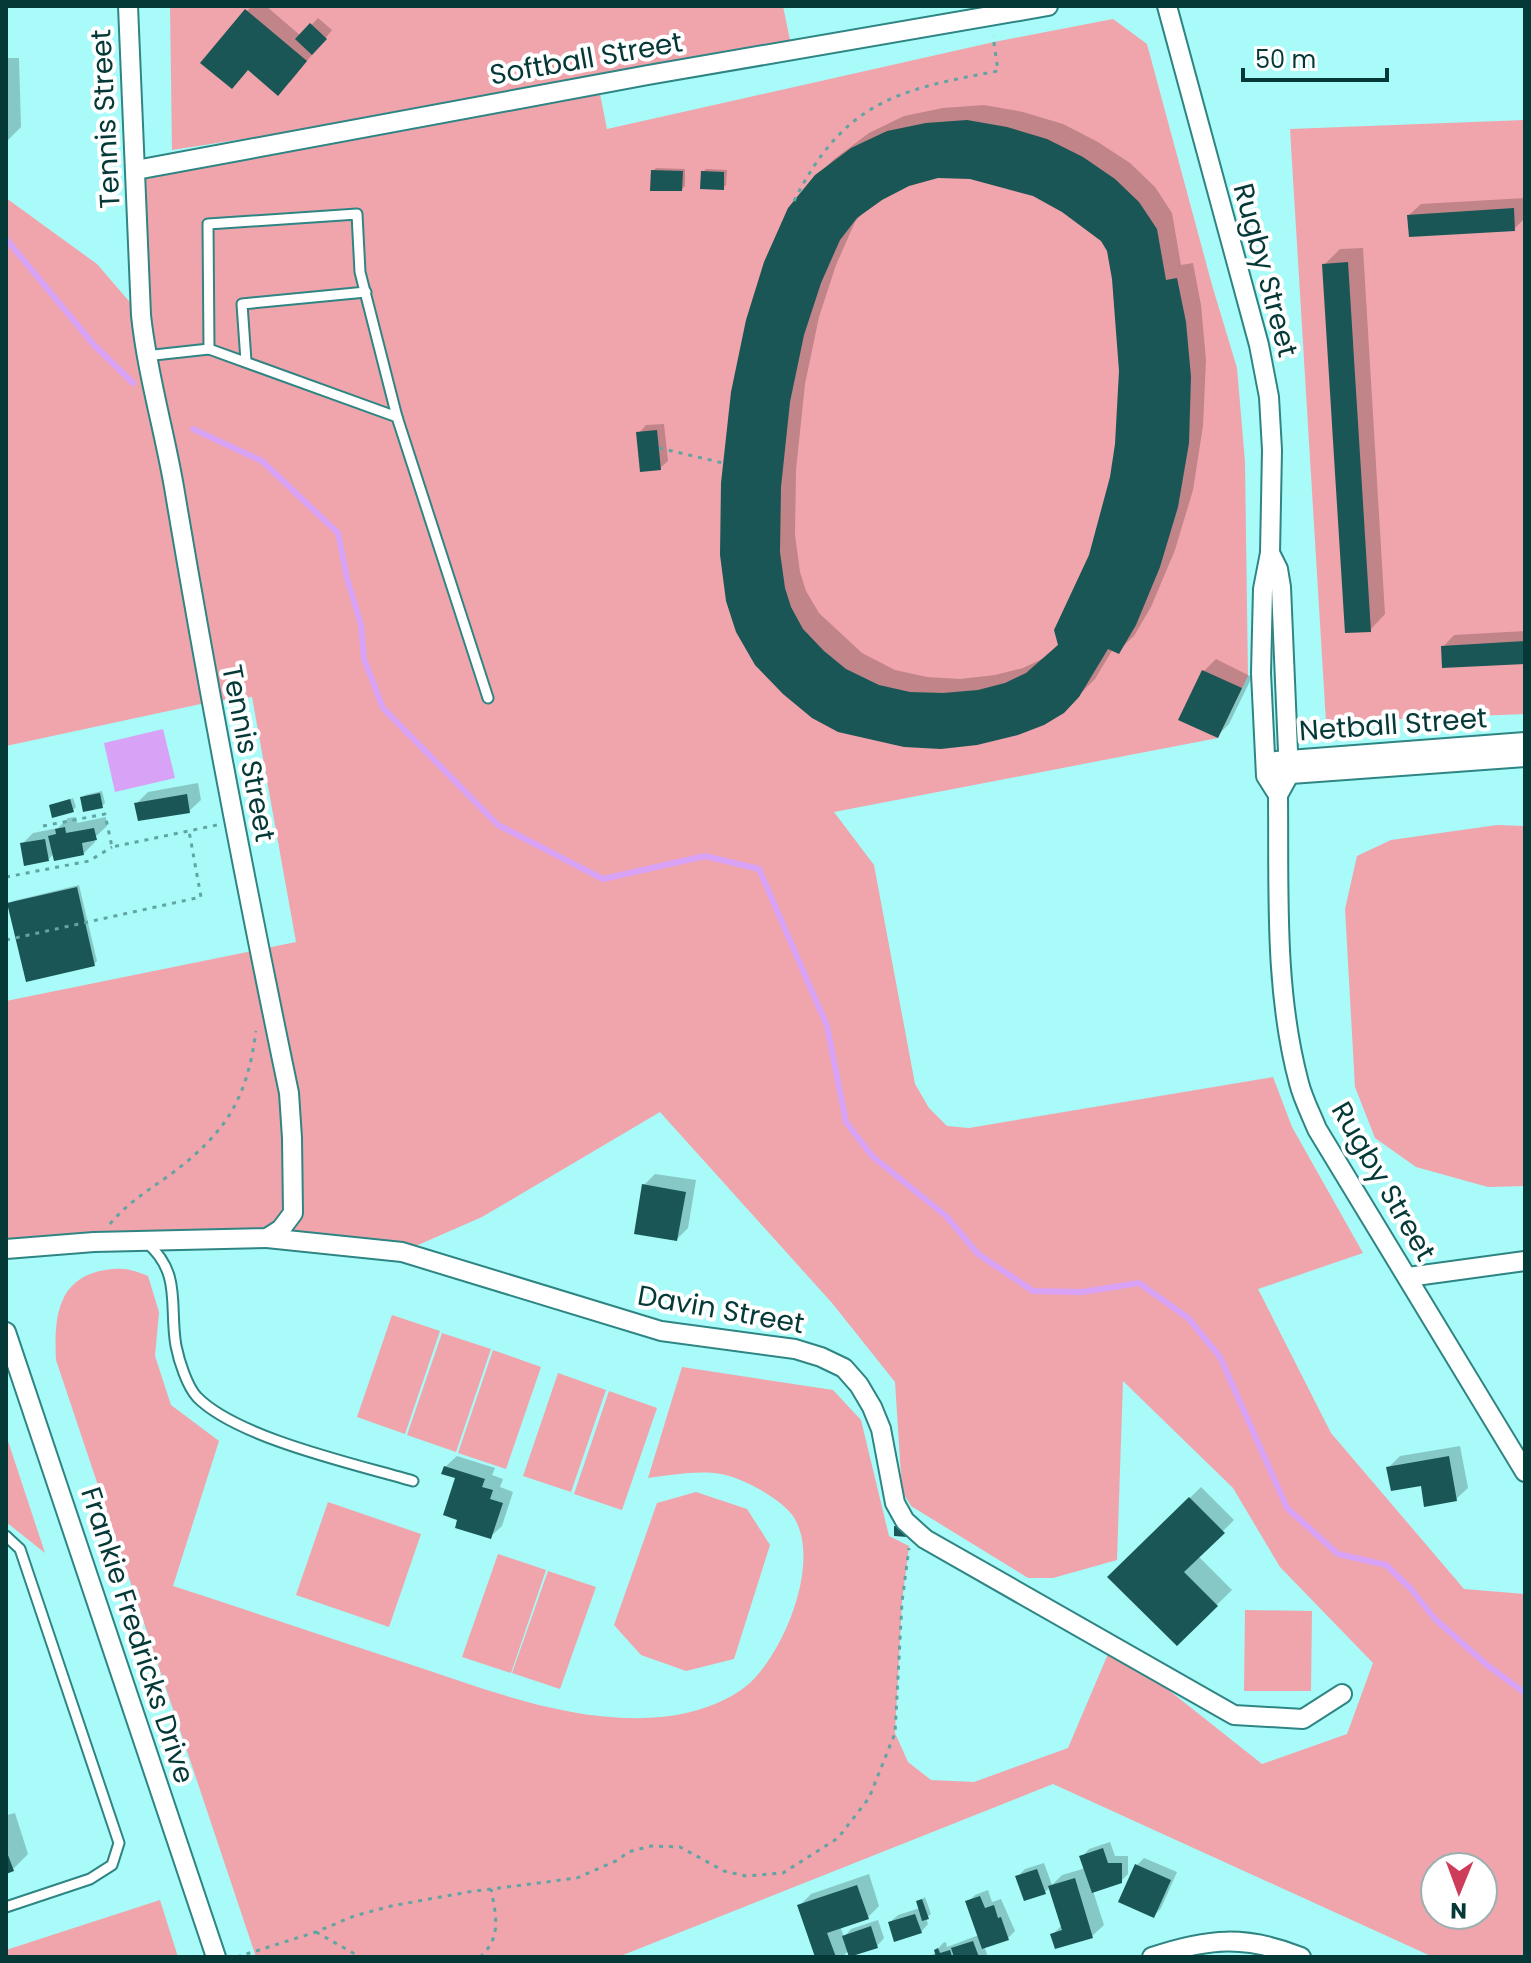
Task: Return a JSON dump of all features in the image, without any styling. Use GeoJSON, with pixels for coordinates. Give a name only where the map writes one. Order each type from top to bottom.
{"type":"FeatureCollection","features":[{"type":"Feature","properties":{"kind":"street","name":"Tennis Street"},"geometry":{"type":"LineString","coordinates":[[128,6],[145,356],[167,444],[232,821],[289,1093],[293,1213],[281,1229],[267,1238]]}},
{"type":"Feature","properties":{"kind":"street","name":"Softball Street"},"geometry":{"type":"LineString","coordinates":[[136,170],[648,75],[1048,6]]}},
{"type":"Feature","properties":{"kind":"street","name":"Rugby Street"},"geometry":{"type":"LineString","coordinates":[[1167,6],[1259,345],[1269,397],[1272,450],[1270,553],[1263,589],[1262,645],[1266,769]]}},
{"type":"Feature","properties":{"kind":"street","name":"Rugby Street"},"geometry":{"type":"LineString","coordinates":[[1270,553],[1278,569],[1283,608],[1288,767],[1278,795],[1280,944],[1287,1022],[1300,1087],[1317,1129],[1525,1472]]}},
{"type":"Feature","properties":{"kind":"street","name":"Netball Street"},"geometry":{"type":"LineString","coordinates":[[1266,769],[1525,742]]}},
{"type":"Feature","properties":{"kind":"street","name":"Netball Street"},"geometry":{"type":"LineString","coordinates":[[1288,767],[1525,757]]}},
{"type":"Feature","properties":{"kind":"street"},"geometry":{"type":"LineString","coordinates":[[1266,769],[1278,795]]}},
{"type":"Feature","properties":{"kind":"street"},"geometry":{"type":"LineString","coordinates":[[6,1249],[94,1242],[267,1238]]}},
{"type":"Feature","properties":{"kind":"street","name":"Davin Street"},"geometry":{"type":"LineString","coordinates":[[267,1238],[402,1252],[661,1331],[795,1349],[821,1357],[844,1368],[872,1407],[881,1429],[895,1503],[905,1521],[925,1539],[1234,1715],[1303,1719],[1342,1694]]}},
{"type":"Feature","properties":{"kind":"street"},"geometry":{"type":"LineString","coordinates":[[1408,1277],[1525,1261]]}},
{"type":"Feature","properties":{"kind":"street","name":"Frankie Fredricks Drive"},"geometry":{"type":"LineString","coordinates":[[6,1332],[216,1957]]}},
{"type":"Feature","properties":{"kind":"street"},"geometry":{"type":"LineString","coordinates":[[1152,1957],[1193,1945],[1245,1941],[1277,1947],[1301,1957]]}},
{"type":"Feature","properties":{"kind":"lane"},"geometry":{"type":"LineString","coordinates":[[209,349],[208,224],[357,214],[360,272],[397,417],[488,698]]}},
{"type":"Feature","properties":{"kind":"lane"},"geometry":{"type":"LineString","coordinates":[[246,361],[242,304],[366,292]]}},
{"type":"Feature","properties":{"kind":"lane"},"geometry":{"type":"LineString","coordinates":[[145,356],[209,349],[397,417]]}},
{"type":"Feature","properties":{"kind":"lane"},"geometry":{"type":"LineString","coordinates":[[145,1242],[161,1255],[171,1279],[176,1346],[195,1394],[213,1410],[245,1429],[413,1481]]}},
{"type":"Feature","properties":{"kind":"lane"},"geometry":{"type":"LineString","coordinates":[[6,1536],[20,1549],[119,1843],[112,1865],[90,1879],[6,1907]]}},
{"type":"Feature","properties":{"kind":"path"},"geometry":{"type":"LineString","coordinates":[[794,201],[822,154],[855,118],[876,104],[909,91],[998,71],[989,16]]}},
{"type":"Feature","properties":{"kind":"path"},"geometry":{"type":"LineString","coordinates":[[659,448],[723,463]]}},
{"type":"Feature","properties":{"kind":"path"},"geometry":{"type":"LineString","coordinates":[[43,826],[105,814],[112,847]]}},
{"type":"Feature","properties":{"kind":"path"},"geometry":{"type":"LineString","coordinates":[[6,877],[89,861],[112,847],[232,821]]}},
{"type":"Feature","properties":{"kind":"path"},"geometry":{"type":"LineString","coordinates":[[6,940],[201,897],[189,831]]}},
{"type":"Feature","properties":{"kind":"path"},"geometry":{"type":"LineString","coordinates":[[94,1242],[124,1207],[217,1137],[245,1086],[256,1028]]}},
{"type":"Feature","properties":{"kind":"path"},"geometry":{"type":"LineString","coordinates":[[237,1957],[391,1906],[577,1878],[618,1860],[628,1852],[664,1844],[680,1847],[724,1871],[746,1876],[783,1873],[838,1838],[869,1798],[895,1733],[902,1602],[909,1546],[925,1539]]}},
{"type":"Feature","properties":{"kind":"path"},"geometry":{"type":"LineString","coordinates":[[480,1957],[488,1949],[496,1931],[491,1889]]}},
{"type":"Feature","properties":{"kind":"path"},"geometry":{"type":"LineString","coordinates":[[316,1932],[360,1957]]}},
{"type":"Feature","properties":{"kind":"shaded area"},"geometry":{"type":"Polygon","coordinates":[[[170,6],[783,6],[790,40],[419,112],[172,150],[170,6]]]}},
{"type":"Feature","properties":{"kind":"shaded area"},"geometry":{"type":"Polygon","coordinates":[[[1113,19],[1147,44],[1237,368],[1245,462],[1248,676],[1218,738],[834,812],[874,865],[915,1084],[929,1108],[947,1126],[969,1128],[1273,1077],[1292,1127],[1363,1253],[1258,1289],[1331,1433],[1464,1589],[1525,1594],[1525,1957],[1433,1957],[1053,1784],[618,1957],[256,1957],[56,1360],[56,1329],[62,1302],[68,1291],[89,1274],[127,1269],[148,1276],[159,1312],[155,1356],[171,1405],[219,1441],[173,1586],[530,1703],[596,1716],[629,1718],[662,1717],[697,1710],[721,1702],[751,1682],[764,1667],[787,1627],[796,1603],[803,1556],[801,1534],[787,1509],[750,1484],[730,1476],[684,1473],[648,1478],[682,1367],[833,1390],[861,1420],[889,1536],[909,1546],[902,1602],[895,1733],[908,1762],[931,1780],[974,1782],[1068,1748],[1108,1654],[1156,1680],[1262,1764],[1347,1734],[1373,1663],[1280,1567],[1233,1488],[1123,1381],[1117,1560],[1053,1578],[1028,1578],[911,1506],[902,1491],[895,1382],[832,1303],[660,1112],[482,1217],[402,1252],[267,1238],[6,1249],[6,1001],[296,942],[252,697],[210,702],[6,746],[6,198],[97,264],[140,314],[136,170],[598,84],[607,129],[994,42],[1113,19]]]}},
{"type":"Feature","properties":{"kind":"shaded area"},"geometry":{"type":"Polygon","coordinates":[[[1525,120],[1525,714],[1326,722],[1290,129],[1525,120]]]}},
{"type":"Feature","properties":{"kind":"shaded area"},"geometry":{"type":"Polygon","coordinates":[[[163,729],[175,778],[115,792],[104,743],[163,729]]]}},
{"type":"Feature","properties":{"kind":"shaded area"},"geometry":{"type":"Polygon","coordinates":[[[1497,825],[1525,826],[1525,1186],[1488,1187],[1416,1167],[1375,1138],[1355,1087],[1345,909],[1357,856],[1391,840],[1497,825]]]}},
{"type":"Feature","properties":{"kind":"shaded area"},"geometry":{"type":"Polygon","coordinates":[[[392,1315],[440,1331],[405,1434],[357,1417],[392,1315]]]}},
{"type":"Feature","properties":{"kind":"shaded area"},"geometry":{"type":"Polygon","coordinates":[[[442,1333],[491,1349],[456,1452],[407,1435],[442,1333]]]}},
{"type":"Feature","properties":{"kind":"shaded area"},"geometry":{"type":"Polygon","coordinates":[[[493,1350],[541,1367],[506,1469],[458,1453],[493,1350]]]}},
{"type":"Feature","properties":{"kind":"shaded area"},"geometry":{"type":"Polygon","coordinates":[[[558,1373],[606,1390],[571,1492],[523,1476],[558,1373]]]}},
{"type":"Feature","properties":{"kind":"shaded area"},"geometry":{"type":"Polygon","coordinates":[[[609,1391],[657,1408],[622,1510],[574,1494],[609,1391]]]}},
{"type":"Feature","properties":{"kind":"shaded area"},"geometry":{"type":"Polygon","coordinates":[[[6,1435],[45,1553],[6,1522],[6,1435]]]}},
{"type":"Feature","properties":{"kind":"shaded area"},"geometry":{"type":"Polygon","coordinates":[[[696,1492],[747,1509],[770,1545],[734,1659],[686,1671],[641,1655],[614,1625],[657,1503],[696,1492]]]}},
{"type":"Feature","properties":{"kind":"shaded area"},"geometry":{"type":"Polygon","coordinates":[[[328,1502],[421,1534],[389,1627],[296,1595],[328,1502]]]}},
{"type":"Feature","properties":{"kind":"shaded area"},"geometry":{"type":"Polygon","coordinates":[[[498,1554],[546,1570],[511,1673],[462,1657],[498,1554]]]}},
{"type":"Feature","properties":{"kind":"shaded area"},"geometry":{"type":"Polygon","coordinates":[[[548,1571],[596,1587],[560,1689],[512,1673],[548,1571]]]}},
{"type":"Feature","properties":{"kind":"shaded area"},"geometry":{"type":"Polygon","coordinates":[[[1245,1610],[1312,1611],[1311,1691],[1244,1691],[1245,1610]]]}},
{"type":"Feature","properties":{"kind":"shaded area"},"geometry":{"type":"Polygon","coordinates":[[[160,1900],[178,1957],[6,1957],[6,1950],[160,1900]]]}},
{"type":"Feature","properties":{"kind":"building"},"geometry":{"type":"Polygon","coordinates":[[[245,9],[307,61],[278,96],[248,70],[232,89],[200,63],[245,9]]]}},
{"type":"Feature","properties":{"kind":"building"},"geometry":{"type":"Polygon","coordinates":[[[310,23],[327,39],[312,55],[295,39],[310,23]]]}},
{"type":"Feature","properties":{"kind":"building"},"geometry":{"type":"Polygon","coordinates":[[[967,120],[1007,127],[1047,139],[1083,157],[1115,179],[1139,202],[1157,229],[1166,280],[1177,278],[1186,322],[1191,377],[1189,443],[1178,507],[1160,567],[1136,625],[1119,654],[1108,649],[1079,697],[1064,713],[1044,725],[977,745],[941,749],[904,747],[838,732],[812,718],[783,694],[755,665],[736,632],[726,601],[720,555],[721,483],[731,392],[746,320],[764,262],[788,208],[815,175],[851,148],[887,131],[926,123],[967,120]],[[938,178],[909,186],[857,218],[840,240],[821,283],[804,335],[790,402],[781,487],[780,552],[791,607],[803,629],[846,669],[879,685],[910,692],[978,690],[1005,683],[1026,673],[1058,645],[1054,630],[1089,555],[1110,477],[1115,444],[1119,371],[1107,251],[1101,241],[1062,212],[1033,196],[970,179],[938,178]]]}},
{"type":"Feature","properties":{"kind":"building"},"geometry":{"type":"Polygon","coordinates":[[[651,170],[683,171],[682,191],[650,191],[651,170]]]}},
{"type":"Feature","properties":{"kind":"building"},"geometry":{"type":"Polygon","coordinates":[[[701,171],[724,172],[724,190],[700,189],[701,171]]]}},
{"type":"Feature","properties":{"kind":"building"},"geometry":{"type":"Polygon","coordinates":[[[1514,208],[1515,231],[1409,237],[1407,215],[1514,208]]]}},
{"type":"Feature","properties":{"kind":"building"},"geometry":{"type":"Polygon","coordinates":[[[1348,262],[1371,632],[1345,633],[1322,264],[1348,262]]]}},
{"type":"Feature","properties":{"kind":"building"},"geometry":{"type":"Polygon","coordinates":[[[657,430],[661,470],[640,472],[636,432],[657,430]]]}},
{"type":"Feature","properties":{"kind":"building"},"geometry":{"type":"Polygon","coordinates":[[[1525,641],[1525,664],[1442,668],[1441,646],[1525,641]]]}},
{"type":"Feature","properties":{"kind":"building"},"geometry":{"type":"Polygon","coordinates":[[[1202,670],[1242,688],[1218,738],[1178,720],[1202,670]]]}},
{"type":"Feature","properties":{"kind":"building"},"geometry":{"type":"Polygon","coordinates":[[[100,793],[103,808],[83,812],[80,797],[100,793]]]}},
{"type":"Feature","properties":{"kind":"building"},"geometry":{"type":"Polygon","coordinates":[[[187,794],[190,813],[138,821],[134,803],[187,794]]]}},
{"type":"Feature","properties":{"kind":"building"},"geometry":{"type":"Polygon","coordinates":[[[70,799],[74,812],[52,818],[49,805],[70,799]]]}},
{"type":"Feature","properties":{"kind":"building"},"geometry":{"type":"Polygon","coordinates":[[[65,827],[66,833],[94,828],[97,840],[82,843],[84,855],[54,861],[48,836],[56,834],[55,829],[65,827]]]}},
{"type":"Feature","properties":{"kind":"building"},"geometry":{"type":"Polygon","coordinates":[[[45,839],[49,861],[24,866],[20,843],[45,839]]]}},
{"type":"Feature","properties":{"kind":"building"},"geometry":{"type":"Polygon","coordinates":[[[77,887],[95,966],[26,982],[7,903],[77,887]]]}},
{"type":"Feature","properties":{"kind":"building"},"geometry":{"type":"Polygon","coordinates":[[[642,1184],[686,1192],[677,1241],[634,1234],[642,1184]]]}},
{"type":"Feature","properties":{"kind":"building"},"geometry":{"type":"Polygon","coordinates":[[[1449,1456],[1457,1501],[1424,1507],[1421,1486],[1391,1491],[1386,1467],[1449,1456]]]}},
{"type":"Feature","properties":{"kind":"building"},"geometry":{"type":"Polygon","coordinates":[[[444,1466],[485,1479],[482,1487],[493,1490],[490,1499],[503,1503],[491,1539],[455,1528],[457,1520],[443,1515],[455,1478],[441,1474],[444,1466]]]}},
{"type":"Feature","properties":{"kind":"building"},"geometry":{"type":"Polygon","coordinates":[[[1189,1497],[1225,1533],[1184,1572],[1218,1606],[1177,1646],[1107,1577],[1189,1497]]]}},
{"type":"Feature","properties":{"kind":"building"},"geometry":{"type":"Polygon","coordinates":[[[894,1526],[907,1527],[907,1537],[894,1536],[894,1526]]]}},
{"type":"Feature","properties":{"kind":"building"},"geometry":{"type":"Polygon","coordinates":[[[1103,1848],[1108,1863],[1122,1863],[1122,1883],[1092,1893],[1079,1856],[1103,1848]]]}},
{"type":"Feature","properties":{"kind":"building"},"geometry":{"type":"Polygon","coordinates":[[[6,1850],[14,1871],[6,1874],[6,1850]]]}},
{"type":"Feature","properties":{"kind":"building"},"geometry":{"type":"Polygon","coordinates":[[[1135,1864],[1171,1880],[1154,1918],[1118,1902],[1135,1864]]]}},
{"type":"Feature","properties":{"kind":"building"},"geometry":{"type":"Polygon","coordinates":[[[1037,1869],[1046,1894],[1024,1901],[1015,1876],[1037,1869]]]}},
{"type":"Feature","properties":{"kind":"building"},"geometry":{"type":"Polygon","coordinates":[[[1075,1878],[1093,1938],[1055,1949],[1050,1934],[1062,1930],[1048,1886],[1075,1878]]]}},
{"type":"Feature","properties":{"kind":"building"},"geometry":{"type":"Polygon","coordinates":[[[857,1885],[869,1919],[827,1933],[836,1957],[815,1957],[797,1905],[857,1885]]]}},
{"type":"Feature","properties":{"kind":"building"},"geometry":{"type":"Polygon","coordinates":[[[980,1896],[985,1908],[994,1905],[1009,1940],[982,1949],[965,1901],[980,1896]]]}},
{"type":"Feature","properties":{"kind":"building"},"geometry":{"type":"Polygon","coordinates":[[[922,1899],[929,1919],[922,1921],[916,1901],[922,1899]]]}},
{"type":"Feature","properties":{"kind":"building"},"geometry":{"type":"Polygon","coordinates":[[[915,1914],[922,1933],[894,1942],[888,1922],[915,1914]]]}},
{"type":"Feature","properties":{"kind":"building"},"geometry":{"type":"Polygon","coordinates":[[[871,1926],[878,1948],[849,1957],[842,1936],[871,1926]]]}},
{"type":"Feature","properties":{"kind":"building"},"geometry":{"type":"Polygon","coordinates":[[[973,1941],[979,1957],[954,1957],[951,1948],[973,1941]]]}},
{"type":"Feature","properties":{"kind":"building"},"geometry":{"type":"Polygon","coordinates":[[[938,1948],[940,1953],[950,1950],[952,1957],[936,1957],[934,1950],[938,1948]]]}},
{"type":"Feature","properties":{"kind":"waterway"},"geometry":{"type":"LineString","coordinates":[[6,239],[94,345],[133,383]]}},
{"type":"Feature","properties":{"kind":"waterway"},"geometry":{"type":"LineString","coordinates":[[193,429],[262,461],[338,533],[361,625],[364,659],[383,708],[498,825],[603,879],[705,856],[759,869],[827,1026],[846,1122],[872,1156],[946,1216],[978,1254],[1033,1291],[1082,1292],[1139,1283],[1188,1318],[1220,1357],[1287,1508],[1338,1554],[1386,1565],[1435,1619],[1487,1665],[1525,1693]]}}]}
